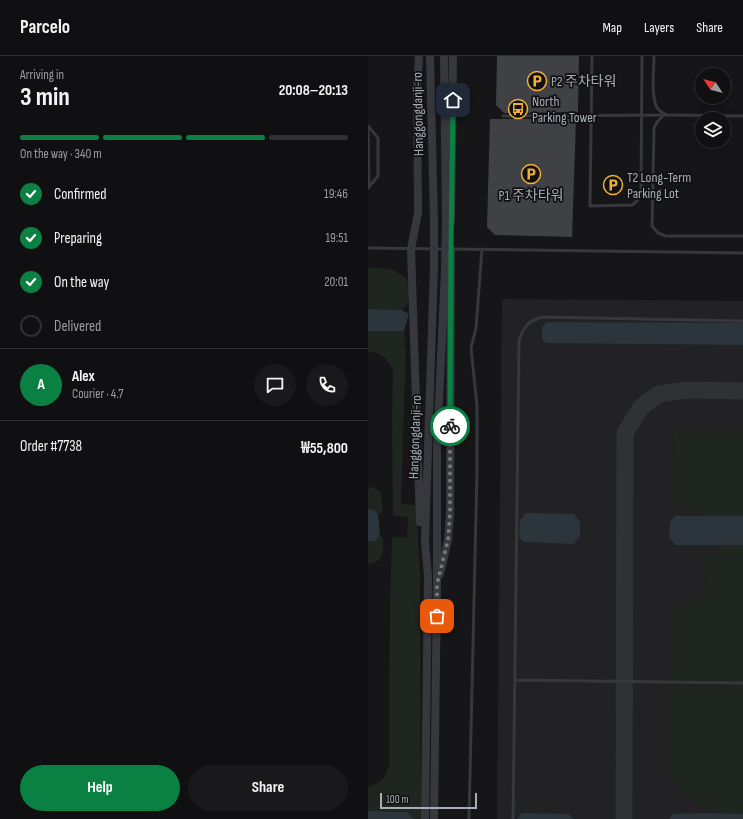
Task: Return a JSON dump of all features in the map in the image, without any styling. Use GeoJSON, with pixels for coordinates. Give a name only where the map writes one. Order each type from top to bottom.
{"type":"FeatureCollection","features":[{"type":"Feature","properties":{"kind":"street"},"geometry":{"type":"LineString","coordinates":[[419,56],[418,213],[411,248],[423,509]]}},
{"type":"Feature","properties":{"kind":"street","name":"Hanggongdanji-ro"},"geometry":{"type":"LineString","coordinates":[[425,819],[428,576],[423,543],[423,509],[434,267],[430,56]]}},
{"type":"Feature","properties":{"kind":"street","name":"Hanggongdanji-ro"},"geometry":{"type":"LineString","coordinates":[[434,819],[437,445],[446,222],[444,56]]}},
{"type":"Feature","properties":{"kind":"street"},"geometry":{"type":"LineString","coordinates":[[437,584],[448,540],[450,513],[453,56]]}},
{"type":"Feature","properties":{"kind":"lane"},"geometry":{"type":"LineString","coordinates":[[592,56],[590,206],[632,205],[638,201],[641,194],[642,56]]}},
{"type":"Feature","properties":{"kind":"lane"},"geometry":{"type":"LineString","coordinates":[[654,56],[654,102],[658,110],[667,115]]}},
{"type":"Feature","properties":{"kind":"lane"},"geometry":{"type":"LineString","coordinates":[[667,115],[662,116],[654,128],[652,226],[658,233],[666,236],[743,236]]}},
{"type":"Feature","properties":{"kind":"lane"},"geometry":{"type":"LineString","coordinates":[[503,116],[743,116]]}},
{"type":"Feature","properties":{"kind":"lane"},"geometry":{"type":"LineString","coordinates":[[368,126],[378,138],[378,176],[368,187]]}},
{"type":"Feature","properties":{"kind":"lane"},"geometry":{"type":"LineString","coordinates":[[368,126],[368,187]]}},
{"type":"Feature","properties":{"kind":"lane"},"geometry":{"type":"LineString","coordinates":[[368,248],[743,253]]}},
{"type":"Feature","properties":{"kind":"lane"},"geometry":{"type":"LineString","coordinates":[[469,819],[477,470],[477,406],[471,348],[476,328],[482,249]]}},
{"type":"Feature","properties":{"kind":"lane"},"geometry":{"type":"LineString","coordinates":[[513,819],[519,341],[521,333],[531,321],[536,318],[543,317],[743,321]]}},
{"type":"Feature","properties":{"kind":"lane"},"geometry":{"type":"LineString","coordinates":[[515,680],[743,683]]}},
{"type":"Feature","properties":{"kind":"shaded area"},"geometry":{"type":"Polygon","coordinates":[[[368,267],[394,270],[407,279],[408,286],[410,287],[409,297],[408,302],[402,310],[368,309],[368,267]]]}},
{"type":"Feature","properties":{"kind":"shaded area"},"geometry":{"type":"Polygon","coordinates":[[[502,299],[743,301],[743,819],[497,819],[502,299]]]}},
{"type":"Feature","properties":{"kind":"shaded area"},"geometry":{"type":"Polygon","coordinates":[[[368,309],[402,310],[409,314],[404,331],[368,331],[368,309]]]}},
{"type":"Feature","properties":{"kind":"shaded area"},"geometry":{"type":"Polygon","coordinates":[[[547,322],[743,323],[743,345],[546,343],[542,339],[542,327],[547,322]]]}},
{"type":"Feature","properties":{"kind":"shaded area"},"geometry":{"type":"Polygon","coordinates":[[[368,331],[404,331],[406,351],[401,504],[416,505],[420,574],[421,819],[414,819],[407,812],[368,811],[368,787],[382,780],[389,765],[392,537],[407,538],[408,517],[393,516],[393,371],[384,357],[377,353],[368,352],[368,331]]]}},
{"type":"Feature","properties":{"kind":"shaded area"},"geometry":{"type":"Polygon","coordinates":[[[743,431],[743,682],[672,681],[671,613],[689,604],[700,596],[706,577],[707,562],[718,547],[701,512],[672,501],[673,432],[743,431]]]}},
{"type":"Feature","properties":{"kind":"shaded area"},"geometry":{"type":"Polygon","coordinates":[[[368,487],[377,490],[380,493],[382,500],[382,513],[378,514],[374,510],[368,509],[368,487]]]}},
{"type":"Feature","properties":{"kind":"shaded area"},"geometry":{"type":"Polygon","coordinates":[[[368,509],[374,510],[378,514],[380,536],[375,541],[368,541],[368,509]]]}},
{"type":"Feature","properties":{"kind":"shaded area"},"geometry":{"type":"Polygon","coordinates":[[[525,513],[574,514],[580,522],[580,536],[574,544],[524,542],[519,538],[520,520],[525,513]]]}},
{"type":"Feature","properties":{"kind":"shaded area"},"geometry":{"type":"Polygon","coordinates":[[[675,516],[743,516],[743,545],[675,545],[669,537],[670,522],[675,516]]]}},
{"type":"Feature","properties":{"kind":"shaded area"},"geometry":{"type":"Polygon","coordinates":[[[380,536],[383,536],[383,551],[381,558],[374,562],[368,563],[368,541],[374,541],[380,536]]]}},
{"type":"Feature","properties":{"kind":"shaded area"},"geometry":{"type":"Polygon","coordinates":[[[668,685],[743,685],[743,819],[705,819],[711,809],[699,805],[667,775],[668,685]]]}},
{"type":"Feature","properties":{"kind":"shaded area"},"geometry":{"type":"Polygon","coordinates":[[[368,811],[407,812],[414,819],[368,819],[368,811]]]}},
{"type":"Feature","properties":{"kind":"shaded area"},"geometry":{"type":"Polygon","coordinates":[[[522,813],[569,814],[574,819],[517,819],[522,813]]]}},
{"type":"Feature","properties":{"kind":"shaded area"},"geometry":{"type":"Polygon","coordinates":[[[673,814],[743,814],[743,819],[669,819],[673,814]]]}},
{"type":"Feature","properties":{"kind":"building","name":"P2 주차타워"},"geometry":{"type":"Polygon","coordinates":[[[497,56],[579,56],[578,112],[504,113],[496,105],[497,56]]]}},
{"type":"Feature","properties":{"kind":"building","name":"P1 주차타워"},"geometry":{"type":"Polygon","coordinates":[[[490,119],[576,119],[572,237],[495,235],[487,227],[490,119]]]}},
{"type":"Feature","properties":{"kind":"taxiway"},"geometry":{"type":"LineString","coordinates":[[624,819],[625,433],[641,407],[659,394],[687,390],[743,391]]}},
{"type":"Feature","properties":{"kind":"way so far"},"geometry":{"type":"LineString","coordinates":[[437,616],[437,584],[448,540],[450,513],[450,426]]}},
{"type":"Feature","properties":{"kind":"place","name":"P2 주차타워"},"geometry":{"type":"Point","coordinates":[537,81]}},
{"type":"Feature","properties":{"kind":"place","name":"North Parking Tower"},"geometry":{"type":"Point","coordinates":[518,109]}},
{"type":"Feature","properties":{"kind":"place","name":"P1 주차타워"},"geometry":{"type":"Point","coordinates":[531,174]}},
{"type":"Feature","properties":{"kind":"place","name":"T2 Long-Term Parking Lot"},"geometry":{"type":"Point","coordinates":[613,185]}},
{"type":"Feature","properties":{"kind":"route"},"geometry":{"type":"LineString","coordinates":[[450,426],[453,100]]}}]}
